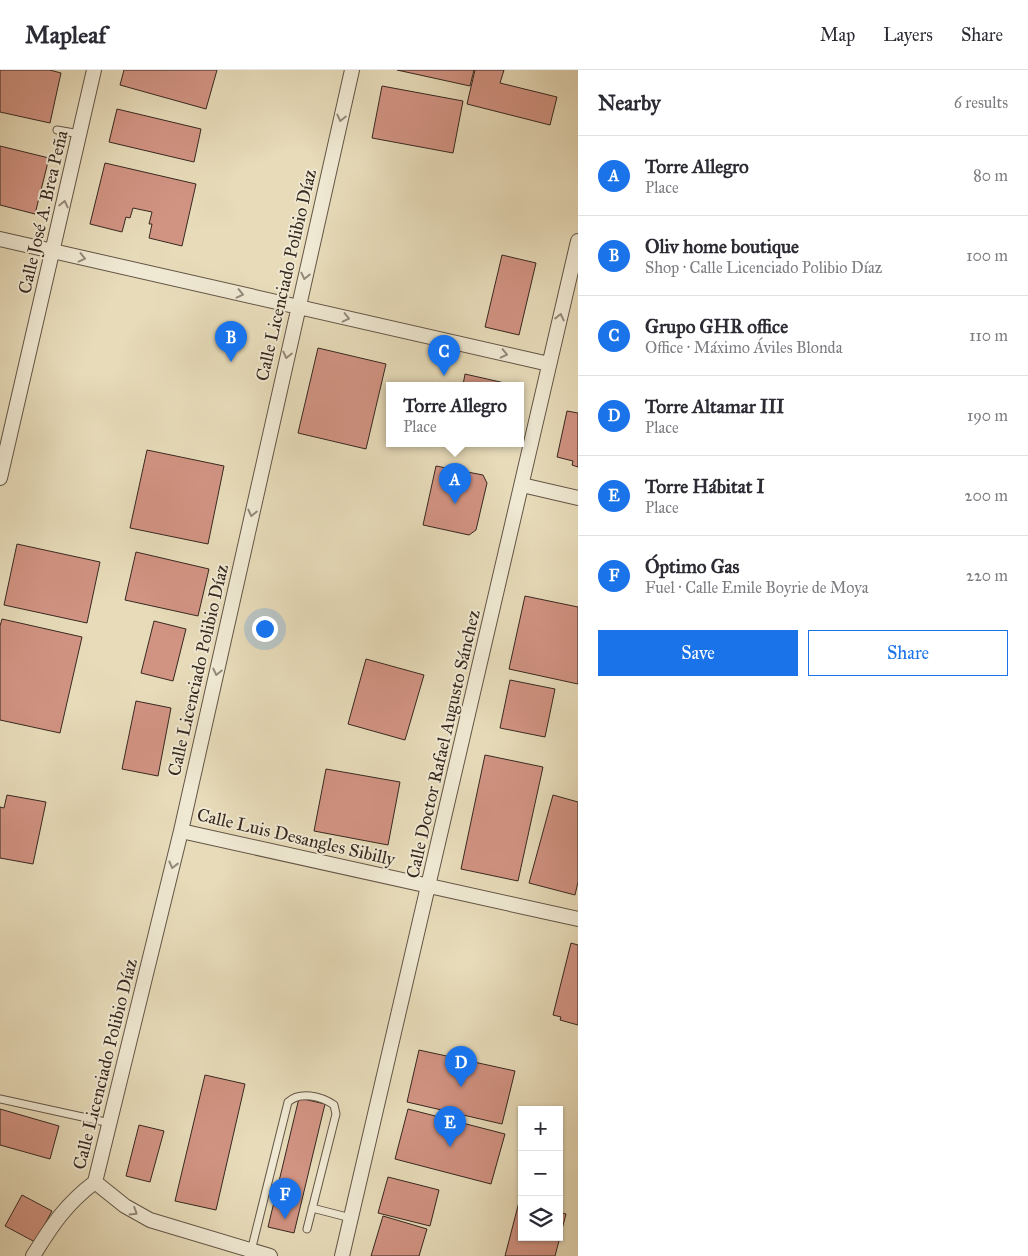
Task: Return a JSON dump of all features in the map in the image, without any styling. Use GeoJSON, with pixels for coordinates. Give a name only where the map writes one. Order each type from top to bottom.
{"type":"FeatureCollection","features":[{"type":"Feature","properties":{"kind":"street","name":"Calle José A. Brea Peña"},"geometry":{"type":"LineString","coordinates":[[0,478],[94,70]]}},
{"type":"Feature","properties":{"kind":"street","name":"Calle Licenciado Polibio Díaz"},"geometry":{"type":"LineString","coordinates":[[33,1256],[52,1225],[75,1197],[95,1182],[181,831],[352,70]]}},
{"type":"Feature","properties":{"kind":"street"},"geometry":{"type":"LineString","coordinates":[[0,239],[550,364]]}},
{"type":"Feature","properties":{"kind":"street","name":"Calle Doctor Rafael Augusto Sánchez"},"geometry":{"type":"LineString","coordinates":[[342,1256],[578,241]]}},
{"type":"Feature","properties":{"kind":"street"},"geometry":{"type":"LineString","coordinates":[[522,485],[578,498]]}},
{"type":"Feature","properties":{"kind":"street","name":"Calle Luis Desangles Sibilly"},"geometry":{"type":"LineString","coordinates":[[181,831],[578,919]]}},
{"type":"Feature","properties":{"kind":"street"},"geometry":{"type":"LineString","coordinates":[[95,1182],[125,1206],[150,1220],[270,1256]]}},
{"type":"Feature","properties":{"kind":"lane"},"geometry":{"type":"LineString","coordinates":[[57,130],[80,134]]}},
{"type":"Feature","properties":{"kind":"lane"},"geometry":{"type":"LineString","coordinates":[[251,1251],[288,1102],[293,1097],[300,1095],[327,1100],[334,1105],[336,1114],[306,1229]]}},
{"type":"Feature","properties":{"kind":"lane"},"geometry":{"type":"LineString","coordinates":[[0,1099],[110,1123]]}},
{"type":"Feature","properties":{"kind":"lane"},"geometry":{"type":"LineString","coordinates":[[312,1208],[351,1218]]}},
{"type":"Feature","properties":{"kind":"building"},"geometry":{"type":"Polygon","coordinates":[[[0,70],[50,70],[61,73],[50,123],[0,112],[0,70]]]}},
{"type":"Feature","properties":{"kind":"building"},"geometry":{"type":"Polygon","coordinates":[[[124,70],[217,70],[206,109],[120,85],[124,70]]]}},
{"type":"Feature","properties":{"kind":"building"},"geometry":{"type":"Polygon","coordinates":[[[397,70],[474,70],[470,86],[397,70]]]}},
{"type":"Feature","properties":{"kind":"building"},"geometry":{"type":"Polygon","coordinates":[[[475,70],[504,70],[500,83],[557,97],[550,125],[467,104],[475,70]]]}},
{"type":"Feature","properties":{"kind":"building"},"geometry":{"type":"Polygon","coordinates":[[[382,86],[463,101],[453,153],[372,138],[382,86]]]}},
{"type":"Feature","properties":{"kind":"building"},"geometry":{"type":"Polygon","coordinates":[[[117,109],[201,129],[194,162],[109,142],[117,109]]]}},
{"type":"Feature","properties":{"kind":"building"},"geometry":{"type":"Polygon","coordinates":[[[0,146],[49,158],[35,214],[0,205],[0,146]]]}},
{"type":"Feature","properties":{"kind":"building"},"geometry":{"type":"Polygon","coordinates":[[[105,163],[196,184],[182,246],[149,238],[152,224],[149,224],[152,212],[133,208],[130,218],[126,217],[122,232],[90,224],[105,163]]]}},
{"type":"Feature","properties":{"kind":"building"},"geometry":{"type":"Polygon","coordinates":[[[502,255],[536,263],[519,335],[485,327],[502,255]]]}},
{"type":"Feature","properties":{"kind":"building"},"geometry":{"type":"Polygon","coordinates":[[[318,348],[386,364],[366,449],[298,433],[318,348]]]}},
{"type":"Feature","properties":{"kind":"building"},"geometry":{"type":"Polygon","coordinates":[[[465,374],[500,382],[464,382],[465,374]]]}},
{"type":"Feature","properties":{"kind":"building"},"geometry":{"type":"Polygon","coordinates":[[[567,411],[578,413],[578,467],[572,465],[573,461],[557,457],[567,411]]]}},
{"type":"Feature","properties":{"kind":"building"},"geometry":{"type":"Polygon","coordinates":[[[147,450],[224,466],[208,544],[130,528],[147,450]]]}},
{"type":"Feature","properties":{"kind":"building"},"geometry":{"type":"Polygon","coordinates":[[[436,466],[483,475],[487,483],[476,530],[469,535],[423,525],[436,466]]]}},
{"type":"Feature","properties":{"kind":"building"},"geometry":{"type":"Polygon","coordinates":[[[17,544],[100,562],[87,623],[4,605],[17,544]]]}},
{"type":"Feature","properties":{"kind":"building"},"geometry":{"type":"Polygon","coordinates":[[[136,552],[209,569],[198,616],[125,600],[136,552]]]}},
{"type":"Feature","properties":{"kind":"building"},"geometry":{"type":"Polygon","coordinates":[[[525,596],[578,607],[578,684],[509,669],[525,596]]]}},
{"type":"Feature","properties":{"kind":"building"},"geometry":{"type":"Polygon","coordinates":[[[2,619],[82,637],[60,733],[0,720],[0,626],[2,619]]]}},
{"type":"Feature","properties":{"kind":"building"},"geometry":{"type":"Polygon","coordinates":[[[154,621],[186,629],[173,681],[141,673],[154,621]]]}},
{"type":"Feature","properties":{"kind":"building"},"geometry":{"type":"Polygon","coordinates":[[[366,659],[424,675],[405,740],[348,724],[366,659]]]}},
{"type":"Feature","properties":{"kind":"building"},"geometry":{"type":"Polygon","coordinates":[[[510,680],[555,689],[545,737],[500,728],[510,680]]]}},
{"type":"Feature","properties":{"kind":"building"},"geometry":{"type":"Polygon","coordinates":[[[136,701],[171,708],[158,776],[122,769],[136,701]]]}},
{"type":"Feature","properties":{"kind":"building"},"geometry":{"type":"Polygon","coordinates":[[[485,755],[543,767],[518,881],[461,869],[485,755]]]}},
{"type":"Feature","properties":{"kind":"building"},"geometry":{"type":"Polygon","coordinates":[[[326,769],[400,782],[388,845],[314,831],[326,769]]]}},
{"type":"Feature","properties":{"kind":"building"},"geometry":{"type":"Polygon","coordinates":[[[7,795],[46,802],[33,864],[0,858],[0,807],[4,808],[7,795]]]}},
{"type":"Feature","properties":{"kind":"building"},"geometry":{"type":"Polygon","coordinates":[[[553,795],[578,802],[578,882],[575,895],[529,883],[553,795]]]}},
{"type":"Feature","properties":{"kind":"building"},"geometry":{"type":"Polygon","coordinates":[[[571,943],[578,945],[578,1025],[560,1020],[561,1017],[553,1015],[571,943]]]}},
{"type":"Feature","properties":{"kind":"building"},"geometry":{"type":"Polygon","coordinates":[[[419,1050],[515,1071],[502,1124],[407,1102],[419,1050]]]}},
{"type":"Feature","properties":{"kind":"building"},"geometry":{"type":"Polygon","coordinates":[[[205,1075],[245,1084],[216,1210],[175,1201],[205,1075]]]}},
{"type":"Feature","properties":{"kind":"building"},"geometry":{"type":"Polygon","coordinates":[[[299,1098],[325,1104],[294,1233],[268,1227],[299,1098]]]}},
{"type":"Feature","properties":{"kind":"building"},"geometry":{"type":"Polygon","coordinates":[[[0,1109],[59,1126],[50,1159],[0,1145],[0,1109]]]}},
{"type":"Feature","properties":{"kind":"building"},"geometry":{"type":"Polygon","coordinates":[[[408,1109],[505,1134],[491,1184],[395,1159],[408,1109]]]}},
{"type":"Feature","properties":{"kind":"building"},"geometry":{"type":"Polygon","coordinates":[[[139,1125],[164,1131],[150,1182],[126,1176],[139,1125]]]}},
{"type":"Feature","properties":{"kind":"building"},"geometry":{"type":"Polygon","coordinates":[[[388,1177],[439,1190],[430,1226],[378,1213],[388,1177]]]}},
{"type":"Feature","properties":{"kind":"building"},"geometry":{"type":"Polygon","coordinates":[[[22,1195],[52,1211],[35,1242],[5,1226],[22,1195]]]}},
{"type":"Feature","properties":{"kind":"building"},"geometry":{"type":"Polygon","coordinates":[[[518,1206],[518,1241],[559,1241],[555,1256],[505,1256],[518,1206]]]}},
{"type":"Feature","properties":{"kind":"building"},"geometry":{"type":"Polygon","coordinates":[[[563,1213],[566,1214],[563,1225],[563,1213]]]}},
{"type":"Feature","properties":{"kind":"building"},"geometry":{"type":"Polygon","coordinates":[[[383,1216],[427,1229],[419,1256],[371,1256],[383,1216]]]}},
{"type":"Feature","properties":{"kind":"place","name":"Oliv home boutique"},"geometry":{"type":"Point","coordinates":[231,362]}},
{"type":"Feature","properties":{"kind":"place","name":"Grupo GHR office"},"geometry":{"type":"Point","coordinates":[444,376]}},
{"type":"Feature","properties":{"kind":"place","name":"Torre Allegro"},"geometry":{"type":"Point","coordinates":[455,504]}},
{"type":"Feature","properties":{"kind":"place","name":"Torre Altamar III"},"geometry":{"type":"Point","coordinates":[461,1087]}},
{"type":"Feature","properties":{"kind":"place","name":"Torre Hábitat I"},"geometry":{"type":"Point","coordinates":[450,1147]}},
{"type":"Feature","properties":{"kind":"place","name":"Óptimo Gas"},"geometry":{"type":"Point","coordinates":[285,1219]}}]}
